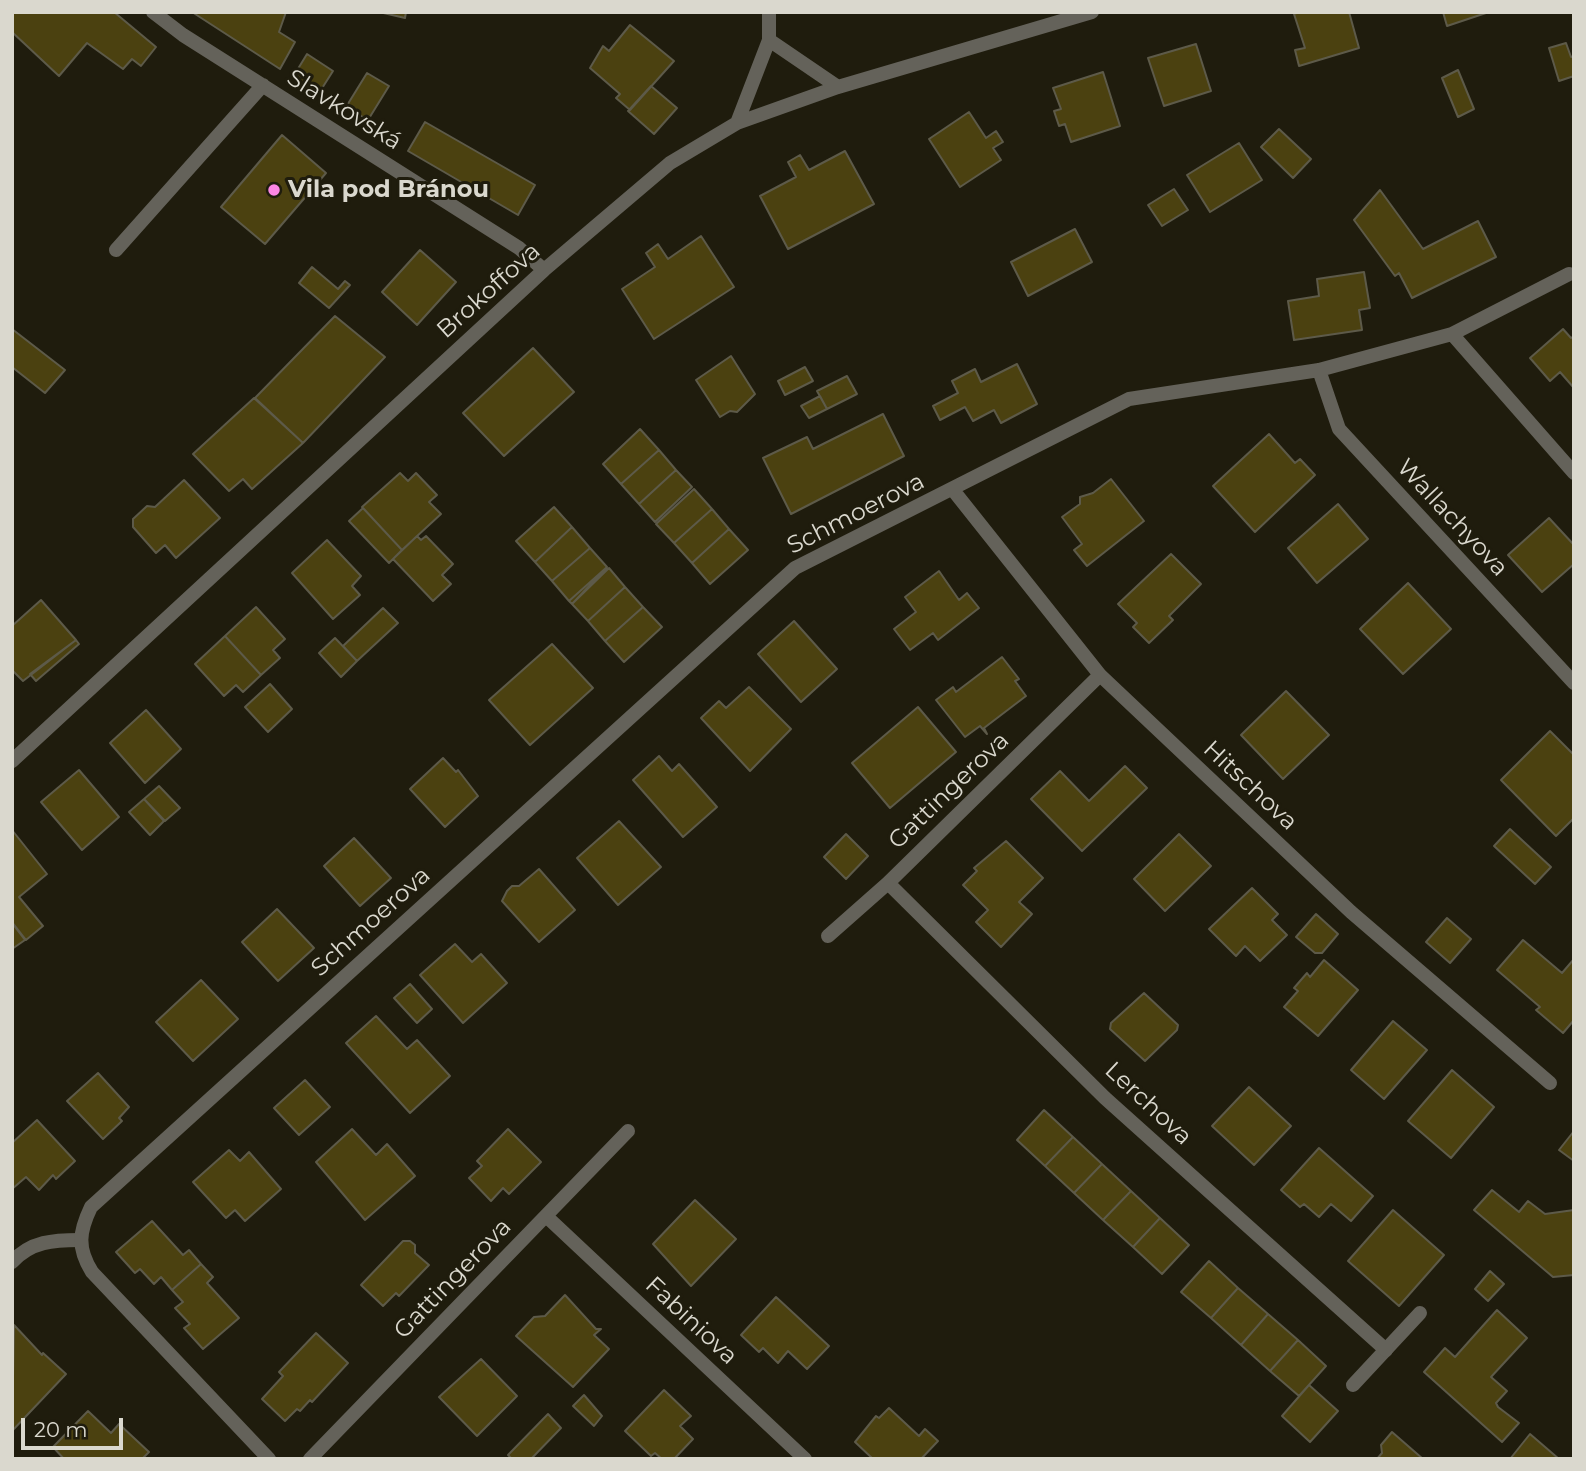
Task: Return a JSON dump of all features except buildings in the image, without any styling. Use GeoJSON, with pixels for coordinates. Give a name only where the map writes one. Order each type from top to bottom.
{"type":"FeatureCollection","features":[{"type":"Feature","properties":{"kind":"street","name":"Slavkovská"},"geometry":{"type":"LineString","coordinates":[[153,12],[183,35],[519,248],[544,270]]}},
{"type":"Feature","properties":{"kind":"street"},"geometry":{"type":"LineString","coordinates":[[737,123],[769,40],[769,12]]}},
{"type":"Feature","properties":{"kind":"street","name":"Brokoffova"},"geometry":{"type":"LineString","coordinates":[[12,761],[544,270],[670,163],[737,123],[838,87],[1092,12]]}},
{"type":"Feature","properties":{"kind":"street"},"geometry":{"type":"LineString","coordinates":[[769,40],[838,87]]}},
{"type":"Feature","properties":{"kind":"street"},"geometry":{"type":"LineString","coordinates":[[116,250],[263,85]]}},
{"type":"Feature","properties":{"kind":"street","name":"Schmoerova"},"geometry":{"type":"LineString","coordinates":[[80,1240],[81,1226],[91,1207],[795,568],[1129,399],[1319,370],[1452,334],[1569,274]]}},
{"type":"Feature","properties":{"kind":"street"},"geometry":{"type":"LineString","coordinates":[[1452,334],[1574,473]]}},
{"type":"Feature","properties":{"kind":"street","name":"Wallachyova"},"geometry":{"type":"LineString","coordinates":[[1319,370],[1339,429],[1574,683]]}},
{"type":"Feature","properties":{"kind":"street","name":"Hitschova"},"geometry":{"type":"LineString","coordinates":[[953,490],[1100,675],[1351,912],[1550,1083]]}},
{"type":"Feature","properties":{"kind":"street","name":"Gattingerova"},"geometry":{"type":"LineString","coordinates":[[828,936],[888,883],[1100,675]]}},
{"type":"Feature","properties":{"kind":"street","name":"Lerchova"},"geometry":{"type":"LineString","coordinates":[[888,883],[1105,1098],[1386,1350]]}},
{"type":"Feature","properties":{"kind":"street","name":"Gattingerova"},"geometry":{"type":"LineString","coordinates":[[310,1459],[628,1130]]}},
{"type":"Feature","properties":{"kind":"street","name":"Fabiniova"},"geometry":{"type":"LineString","coordinates":[[546,1216],[805,1459]]}},
{"type":"Feature","properties":{"kind":"street"},"geometry":{"type":"LineString","coordinates":[[12,1262],[19,1254],[46,1240],[80,1240],[84,1258],[92,1272],[270,1459]]}},
{"type":"Feature","properties":{"kind":"street"},"geometry":{"type":"LineString","coordinates":[[1353,1385],[1420,1313]]}},
{"type":"Feature","properties":{"kind":"place","name":"Vila pod Bránou"},"geometry":{"type":"Point","coordinates":[274,190]}}]}
